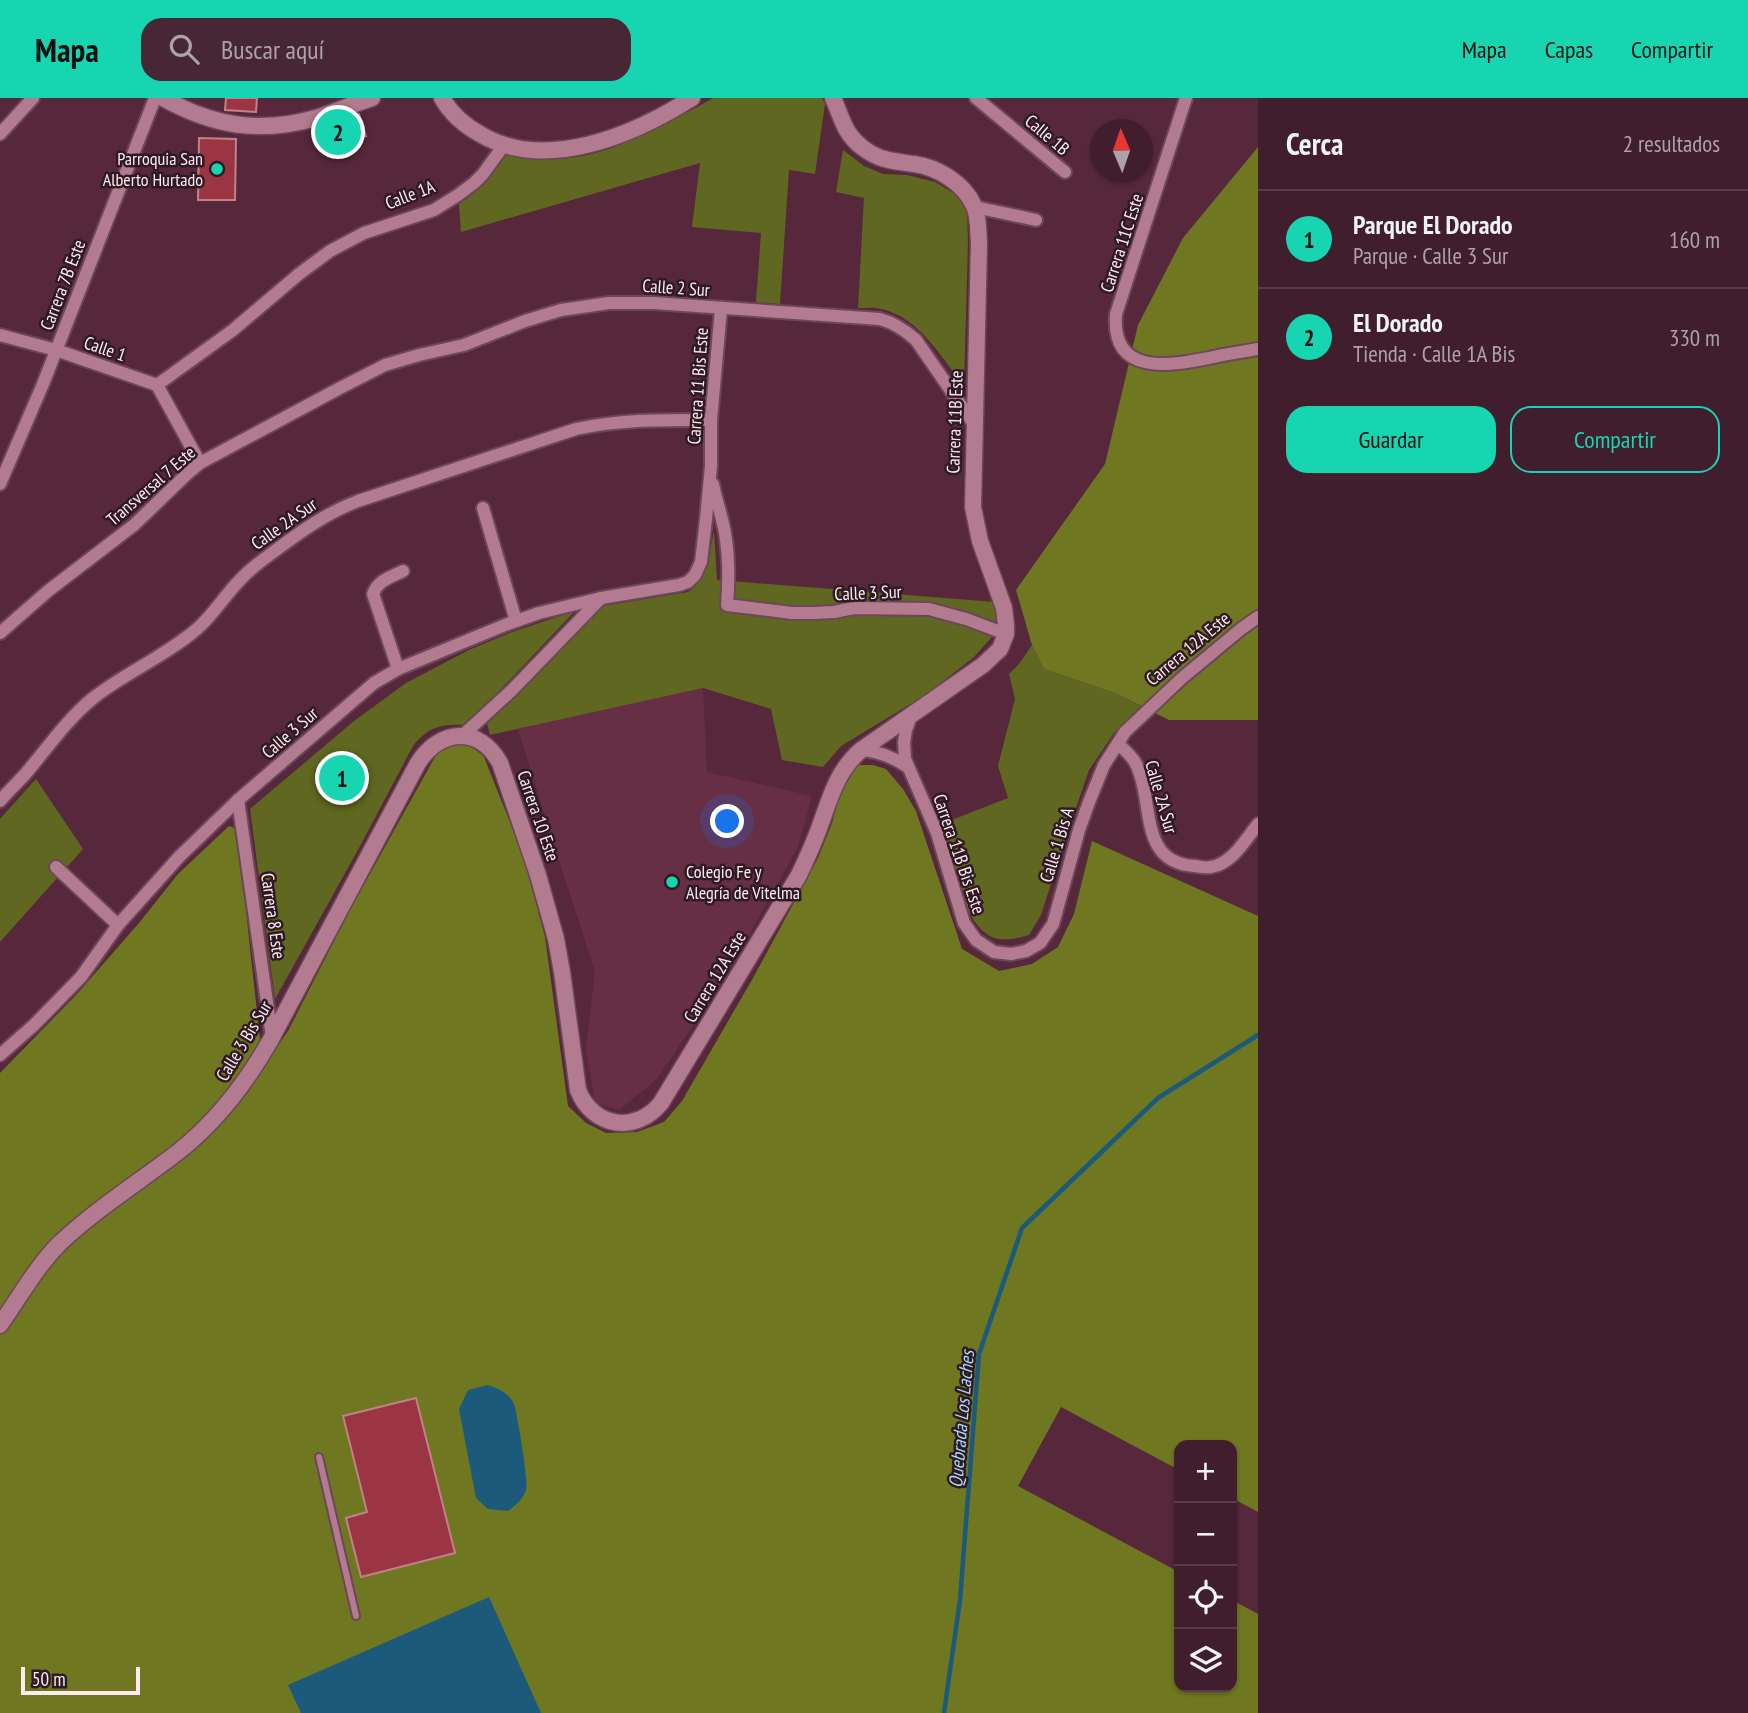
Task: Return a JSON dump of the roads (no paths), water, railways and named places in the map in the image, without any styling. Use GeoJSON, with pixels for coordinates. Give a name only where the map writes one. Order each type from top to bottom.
{"type":"FeatureCollection","features":[{"type":"Feature","properties":{"kind":"street"},"geometry":{"type":"LineString","coordinates":[[0,134],[33,98]]}},
{"type":"Feature","properties":{"kind":"street","name":"Carrera 7B Este"},"geometry":{"type":"LineString","coordinates":[[0,484],[155,98]]}},
{"type":"Feature","properties":{"kind":"street"},"geometry":{"type":"LineString","coordinates":[[163,98],[203,118],[230,124],[259,126],[314,118],[372,98]]}},
{"type":"Feature","properties":{"kind":"street"},"geometry":{"type":"LineString","coordinates":[[442,98],[461,121],[487,138],[504,145],[539,151],[605,140],[659,117],[692,98]]}},
{"type":"Feature","properties":{"kind":"street"},"geometry":{"type":"LineString","coordinates":[[833,98],[842,123],[864,149],[895,163],[922,165],[943,174],[961,188],[975,207],[1036,220]]}},
{"type":"Feature","properties":{"kind":"street","name":"Calle 1B"},"geometry":{"type":"LineString","coordinates":[[975,98],[1065,172]]}},
{"type":"Feature","properties":{"kind":"street","name":"Carrera 11C Este"},"geometry":{"type":"LineString","coordinates":[[1186,98],[1116,314],[1116,333],[1124,349],[1137,360],[1161,365],[1258,349]]}},
{"type":"Feature","properties":{"kind":"street","name":"Calle 1A"},"geometry":{"type":"LineString","coordinates":[[158,385],[233,330],[330,251],[364,233],[434,210],[458,195],[483,174],[504,145]]}},
{"type":"Feature","properties":{"kind":"street","name":"Carrera 11B Este"},"geometry":{"type":"LineString","coordinates":[[975,207],[979,243],[973,507],[980,541],[1004,608],[1006,634]]}},
{"type":"Feature","properties":{"kind":"street","name":"Calle 2 Sur"},"geometry":{"type":"LineString","coordinates":[[340,388],[394,362],[464,345],[534,317],[609,303],[654,303],[880,319],[890,322],[916,340],[974,424]]}},
{"type":"Feature","properties":{"kind":"street","name":"Carrera 11 Bis Este"},"geometry":{"type":"LineString","coordinates":[[721,309],[711,466],[712,483],[727,551],[727,605]]}},
{"type":"Feature","properties":{"kind":"street","name":"Calle 1"},"geometry":{"type":"LineString","coordinates":[[0,335],[56,350],[158,385]]}},
{"type":"Feature","properties":{"kind":"street"},"geometry":{"type":"LineString","coordinates":[[158,385],[200,463]]}},
{"type":"Feature","properties":{"kind":"street","name":"Transversal 7 Este"},"geometry":{"type":"LineString","coordinates":[[0,634],[48,591],[134,526],[200,463],[340,388]]}},
{"type":"Feature","properties":{"kind":"street","name":"Calle 2A Sur"},"geometry":{"type":"LineString","coordinates":[[0,802],[81,708],[198,628],[248,572],[302,530],[329,513],[576,429],[607,422],[643,419],[712,420]]}},
{"type":"Feature","properties":{"kind":"street","name":"Carrera 11 Bis Este"},"geometry":{"type":"LineString","coordinates":[[692,579],[701,562],[711,466]]}},
{"type":"Feature","properties":{"kind":"street"},"geometry":{"type":"LineString","coordinates":[[483,508],[516,621]]}},
{"type":"Feature","properties":{"kind":"street"},"geometry":{"type":"LineString","coordinates":[[398,669],[373,594],[380,582],[403,571]]}},
{"type":"Feature","properties":{"kind":"street","name":"Calle 3 Sur"},"geometry":{"type":"LineString","coordinates":[[0,1055],[81,977],[118,925],[179,857],[238,800],[374,683],[398,669],[539,613],[601,598],[679,585],[692,579]]}},
{"type":"Feature","properties":{"kind":"street"},"geometry":{"type":"LineString","coordinates":[[463,735],[511,691],[601,598]]}},
{"type":"Feature","properties":{"kind":"street","name":"Calle 3 Sur"},"geometry":{"type":"LineString","coordinates":[[727,605],[802,613],[854,608],[929,609],[1006,634]]}},
{"type":"Feature","properties":{"kind":"street","name":"Carrera 12A Este"},"geometry":{"type":"LineString","coordinates":[[1118,744],[1125,732],[1162,696],[1258,617]]}},
{"type":"Feature","properties":{"kind":"street","name":"Carrera 12A Este"},"geometry":{"type":"LineString","coordinates":[[597,1115],[612,1122],[628,1123],[643,1118],[656,1109],[799,875],[816,838],[835,782],[848,764],[861,750],[994,656],[1006,634]]}},
{"type":"Feature","properties":{"kind":"street","name":"Carrera 11B Bis Este"},"geometry":{"type":"LineString","coordinates":[[911,716],[905,730],[904,753],[937,833],[960,914],[969,932],[985,947],[1011,954],[1026,951]]}},
{"type":"Feature","properties":{"kind":"street","name":"Calle 3 Bis Sur"},"geometry":{"type":"LineString","coordinates":[[0,1325],[57,1246],[180,1150],[217,1116],[248,1076],[272,1037],[418,763],[437,743],[463,735]]}},
{"type":"Feature","properties":{"kind":"street","name":"Carrera 10 Este"},"geometry":{"type":"LineString","coordinates":[[463,735],[485,744],[496,756],[503,771],[556,939],[578,1090],[586,1104],[597,1115]]}},
{"type":"Feature","properties":{"kind":"street","name":"Calle 2A Sur"},"geometry":{"type":"LineString","coordinates":[[1118,744],[1130,754],[1137,766],[1154,841],[1167,858],[1185,866],[1211,867],[1231,857],[1258,824]]}},
{"type":"Feature","properties":{"kind":"street","name":"Calle 1 Bis A"},"geometry":{"type":"LineString","coordinates":[[1026,951],[1040,943],[1053,924],[1082,821],[1104,765],[1118,744]]}},
{"type":"Feature","properties":{"kind":"street"},"geometry":{"type":"LineString","coordinates":[[861,750],[888,755],[908,767]]}},
{"type":"Feature","properties":{"kind":"street","name":"Carrera 8 Este"},"geometry":{"type":"LineString","coordinates":[[238,800],[272,1037]]}},
{"type":"Feature","properties":{"kind":"street"},"geometry":{"type":"LineString","coordinates":[[56,867],[118,925]]}},
{"type":"Feature","properties":{"kind":"lane"},"geometry":{"type":"LineString","coordinates":[[318,1457],[356,1616]]}},
{"type":"Feature","properties":{"kind":"water"},"geometry":{"type":"Polygon","coordinates":[[[488,1385],[500,1390],[512,1400],[522,1448],[526,1490],[519,1502],[508,1511],[488,1509],[476,1498],[459,1409],[468,1390],[488,1385]]]}},
{"type":"Feature","properties":{"kind":"water"},"geometry":{"type":"Polygon","coordinates":[[[489,1597],[541,1713],[301,1713],[288,1685],[489,1597]]]}},
{"type":"Feature","properties":{"kind":"waterway","name":"Quebrada Los Laches"},"geometry":{"type":"LineString","coordinates":[[944,1713],[960,1600],[979,1354],[1022,1228],[1158,1098],[1258,1035]]}},
{"type":"Feature","properties":{"kind":"place","name":"El Dorado"},"geometry":{"type":"Point","coordinates":[338,132]}},
{"type":"Feature","properties":{"kind":"place","name":"Parroquia San Alberto Hurtado"},"geometry":{"type":"Point","coordinates":[217,169]}},
{"type":"Feature","properties":{"kind":"place","name":"Parque El Dorado"},"geometry":{"type":"Point","coordinates":[342,778]}},
{"type":"Feature","properties":{"kind":"place","name":"Colegio Fe y Alegría de Vitelma"},"geometry":{"type":"Point","coordinates":[672,882]}}]}
